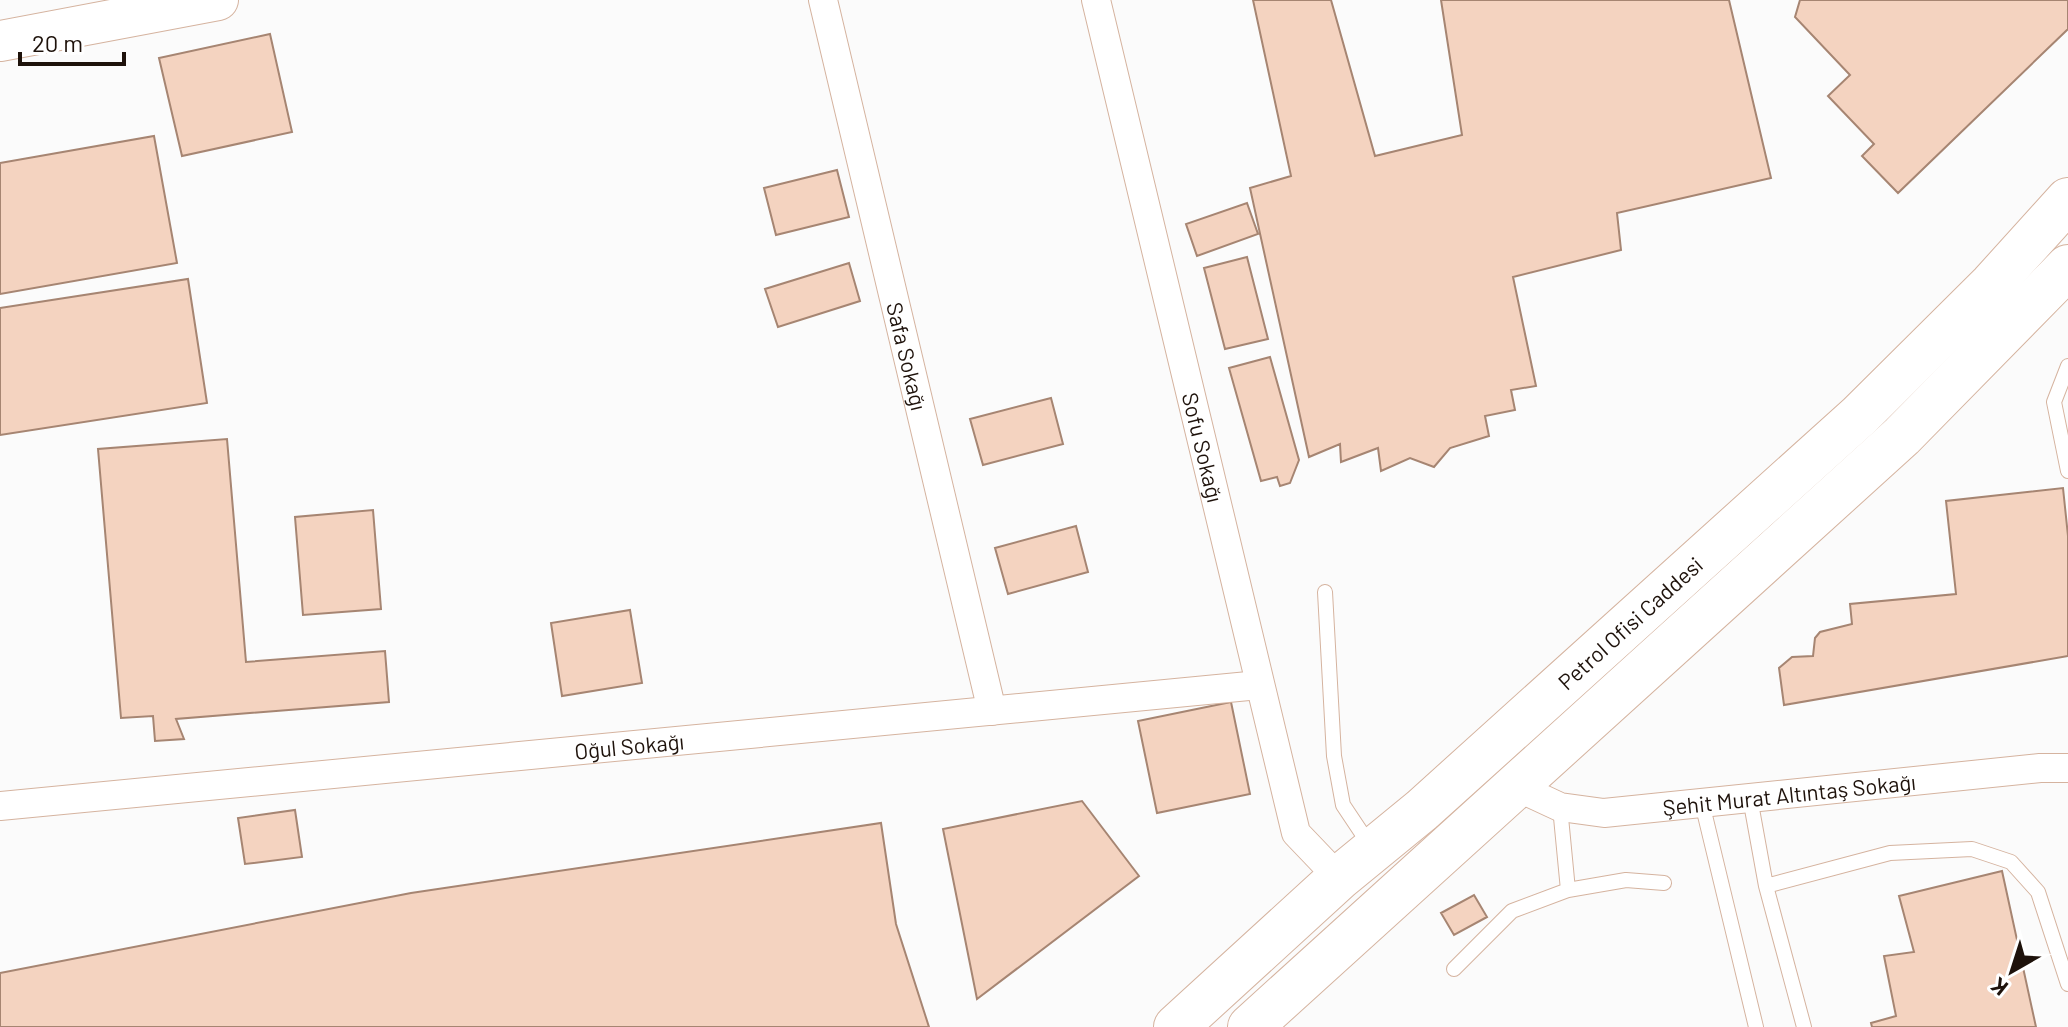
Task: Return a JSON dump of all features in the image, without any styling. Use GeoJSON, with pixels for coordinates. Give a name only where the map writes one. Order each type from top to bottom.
{"type":"FeatureCollection","features":[{"type":"Feature","properties":{"kind":"main road","name":"Petrol Ofisi Caddesi"},"geometry":{"type":"LineString","coordinates":[[1176,1027],[1859,416],[1992,284],[2068,200]]}},
{"type":"Feature","properties":{"kind":"main road","name":"Petrol Ofisi Caddesi"},"geometry":{"type":"LineString","coordinates":[[1250,1027],[1902,436],[2068,267]]}},
{"type":"Feature","properties":{"kind":"main road"},"geometry":{"type":"LineString","coordinates":[[1339,878],[1377,915]]}},
{"type":"Feature","properties":{"kind":"street"},"geometry":{"type":"LineString","coordinates":[[0,41],[132,8],[218,0]]}},
{"type":"Feature","properties":{"kind":"street","name":"Safa Sokağı"},"geometry":{"type":"LineString","coordinates":[[823,0],[992,711]]}},
{"type":"Feature","properties":{"kind":"street","name":"Sofu Sokağı"},"geometry":{"type":"LineString","coordinates":[[1096,0],[1296,833],[1339,878]]}},
{"type":"Feature","properties":{"kind":"street","name":"Oğul Sokağı"},"geometry":{"type":"LineString","coordinates":[[0,806],[1259,685]]}},
{"type":"Feature","properties":{"kind":"street","name":"Şehit Murat Altıntaş Sokağı"},"geometry":{"type":"LineString","coordinates":[[1515,786],[1560,807],[1604,813],[2040,768],[2068,768]]}},
{"type":"Feature","properties":{"kind":"lane"},"geometry":{"type":"LineString","coordinates":[[2068,366],[2054,402],[2068,471]]}},
{"type":"Feature","properties":{"kind":"lane"},"geometry":{"type":"LineString","coordinates":[[1325,592],[1334,756],[1343,805],[1373,850]]}},
{"type":"Feature","properties":{"kind":"lane"},"geometry":{"type":"LineString","coordinates":[[1750,798],[1766,886],[1804,1027]]}},
{"type":"Feature","properties":{"kind":"lane"},"geometry":{"type":"LineString","coordinates":[[1702,803],[1756,1027]]}},
{"type":"Feature","properties":{"kind":"lane"},"geometry":{"type":"LineString","coordinates":[[1560,807],[1568,890]]}},
{"type":"Feature","properties":{"kind":"lane"},"geometry":{"type":"LineString","coordinates":[[1766,886],[1890,853],[1972,849],[2011,862],[2038,892],[2068,984]]}},
{"type":"Feature","properties":{"kind":"lane"},"geometry":{"type":"LineString","coordinates":[[1454,969],[1512,911],[1568,890],[1626,880],[1664,883]]}},
{"type":"Feature","properties":{"kind":"building"},"geometry":{"type":"Polygon","coordinates":[[[1253,0],[1331,0],[1375,156],[1462,135],[1441,0],[1729,0],[1771,178],[1617,213],[1621,250],[1513,277],[1536,386],[1511,390],[1515,410],[1485,416],[1489,436],[1450,448],[1434,467],[1410,458],[1381,471],[1378,448],[1341,462],[1340,444],[1309,457],[1250,188],[1291,176],[1253,0]]]}},
{"type":"Feature","properties":{"kind":"building"},"geometry":{"type":"Polygon","coordinates":[[[1800,0],[2068,0],[2068,29],[1898,193],[1862,156],[1874,144],[1828,96],[1850,75],[1795,17],[1800,0]]]}},
{"type":"Feature","properties":{"kind":"building"},"geometry":{"type":"Polygon","coordinates":[[[270,34],[292,132],[182,156],[159,58],[270,34]]]}},
{"type":"Feature","properties":{"kind":"building"},"geometry":{"type":"Polygon","coordinates":[[[154,136],[177,263],[0,294],[0,163],[154,136]]]}},
{"type":"Feature","properties":{"kind":"building"},"geometry":{"type":"Polygon","coordinates":[[[837,170],[849,217],[776,235],[764,188],[837,170]]]}},
{"type":"Feature","properties":{"kind":"building"},"geometry":{"type":"Polygon","coordinates":[[[1247,203],[1258,234],[1197,256],[1186,224],[1247,203]]]}},
{"type":"Feature","properties":{"kind":"building"},"geometry":{"type":"Polygon","coordinates":[[[1247,257],[1268,339],[1225,349],[1204,268],[1247,257]]]}},
{"type":"Feature","properties":{"kind":"building"},"geometry":{"type":"Polygon","coordinates":[[[849,263],[860,301],[778,327],[765,289],[849,263]]]}},
{"type":"Feature","properties":{"kind":"building"},"geometry":{"type":"Polygon","coordinates":[[[188,279],[207,403],[0,435],[0,308],[188,279]]]}},
{"type":"Feature","properties":{"kind":"building"},"geometry":{"type":"Polygon","coordinates":[[[1270,357],[1299,460],[1290,483],[1280,486],[1277,477],[1261,481],[1229,368],[1270,357]]]}},
{"type":"Feature","properties":{"kind":"building"},"geometry":{"type":"Polygon","coordinates":[[[1051,398],[1063,444],[983,465],[970,419],[1051,398]]]}},
{"type":"Feature","properties":{"kind":"building"},"geometry":{"type":"Polygon","coordinates":[[[227,439],[246,662],[385,651],[389,702],[176,719],[184,739],[155,741],[153,716],[121,718],[98,449],[227,439]]]}},
{"type":"Feature","properties":{"kind":"building"},"geometry":{"type":"Polygon","coordinates":[[[2063,488],[2068,536],[2068,656],[1784,705],[1779,668],[1792,657],[1813,656],[1815,638],[1820,632],[1852,624],[1850,604],[1956,594],[1946,501],[2063,488]]]}},
{"type":"Feature","properties":{"kind":"building"},"geometry":{"type":"Polygon","coordinates":[[[373,510],[381,609],[303,615],[295,517],[373,510]]]}},
{"type":"Feature","properties":{"kind":"building"},"geometry":{"type":"Polygon","coordinates":[[[1076,526],[1088,572],[1008,594],[995,548],[1076,526]]]}},
{"type":"Feature","properties":{"kind":"building"},"geometry":{"type":"Polygon","coordinates":[[[630,610],[642,683],[562,696],[551,623],[630,610]]]}},
{"type":"Feature","properties":{"kind":"building"},"geometry":{"type":"Polygon","coordinates":[[[1231,702],[1250,794],[1157,813],[1138,721],[1231,702]]]}},
{"type":"Feature","properties":{"kind":"building"},"geometry":{"type":"Polygon","coordinates":[[[1082,801],[1139,876],[977,999],[943,829],[1082,801]]]}},
{"type":"Feature","properties":{"kind":"building"},"geometry":{"type":"Polygon","coordinates":[[[295,810],[302,857],[245,864],[238,818],[295,810]]]}},
{"type":"Feature","properties":{"kind":"building"},"geometry":{"type":"Polygon","coordinates":[[[881,823],[896,924],[929,1027],[0,1027],[0,973],[411,893],[881,823]]]}},
{"type":"Feature","properties":{"kind":"building"},"geometry":{"type":"Polygon","coordinates":[[[2002,871],[2036,1027],[1872,1027],[1871,1023],[1896,1016],[1884,956],[1914,952],[1899,896],[2002,871]]]}},
{"type":"Feature","properties":{"kind":"building"},"geometry":{"type":"Polygon","coordinates":[[[1474,895],[1487,917],[1454,935],[1441,913],[1474,895]]]}}]}
